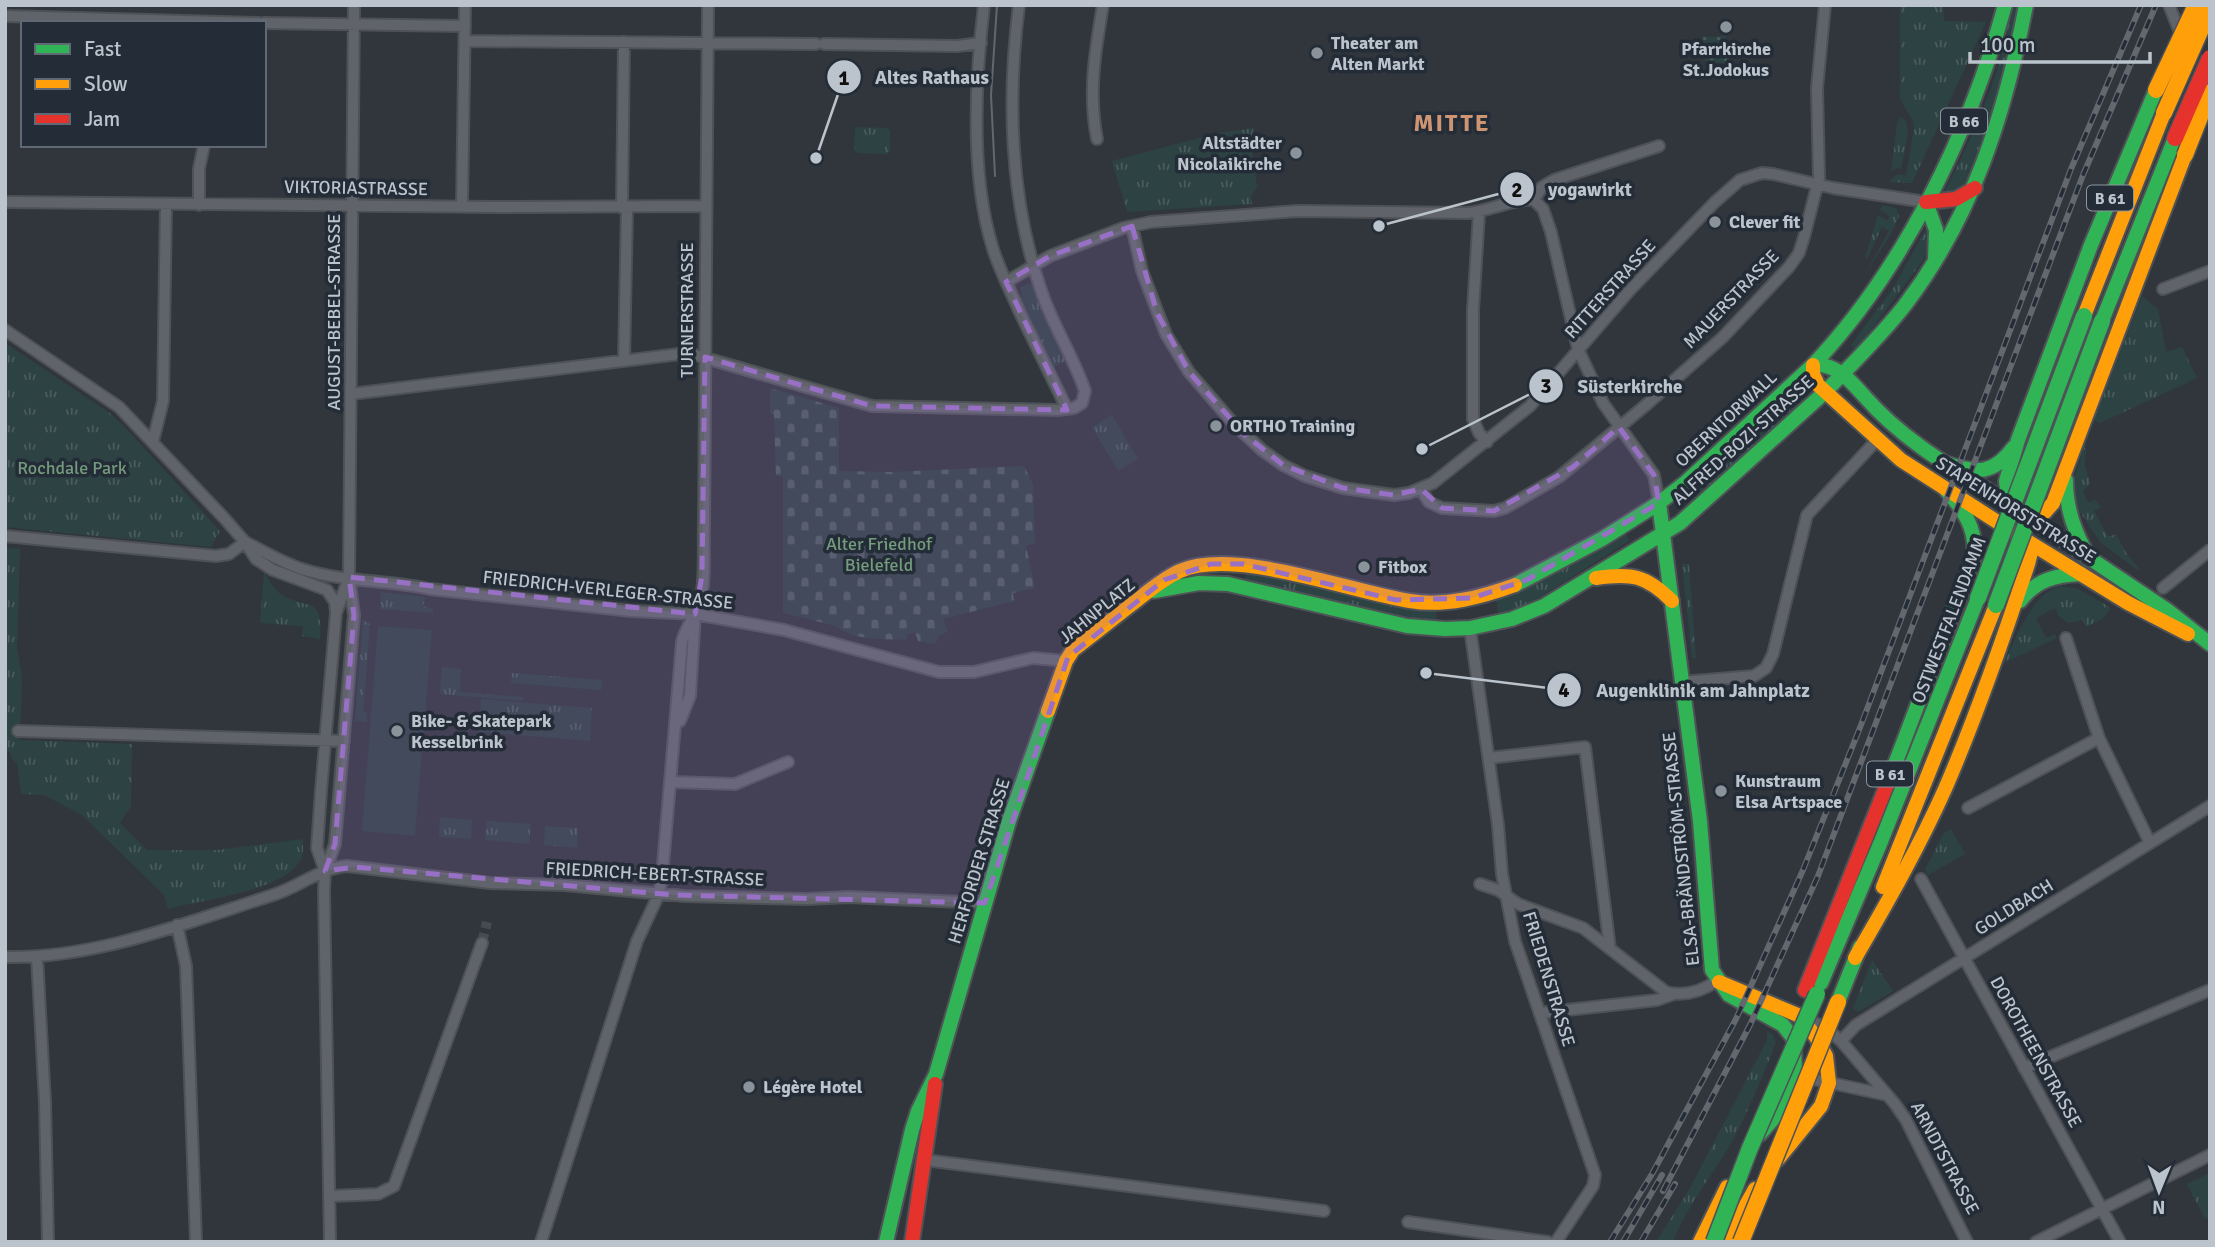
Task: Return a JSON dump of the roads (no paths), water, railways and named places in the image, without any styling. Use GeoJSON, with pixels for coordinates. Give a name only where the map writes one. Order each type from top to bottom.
{"type":"FeatureCollection","features":[{"type":"Feature","properties":{"kind":"main road","name":"OBERNTORWALL"},"geometry":{"type":"LineString","coordinates":[[1281,573],[1404,601],[1435,603],[1472,598],[1527,580],[1602,539],[1659,503],[1686,482],[1813,365],[1839,339],[1875,294],[1926,202],[1974,97],[1997,38],[2005,5]]}},
{"type":"Feature","properties":{"kind":"main road","name":"ALFRED-BOZI-STRASSE"},"geometry":{"type":"LineString","coordinates":[[1275,595],[1407,626],[1470,628],[1512,620],[1544,606],[1664,535],[1698,509],[1825,392],[1898,314],[1934,265],[1954,234],[1994,142],[2026,5]]}},
{"type":"Feature","properties":{"kind":"main road","name":"B 61"},"geometry":{"type":"LineString","coordinates":[[2009,504],[2006,481],[2018,440],[2067,308],[2156,90],[2196,5]]}},
{"type":"Feature","properties":{"kind":"main road","name":"OSTWESTFALENDAMM"},"geometry":{"type":"LineString","coordinates":[[1811,992],[1881,844],[1978,598],[2084,316],[2164,113],[2210,9]]}},
{"type":"Feature","properties":{"kind":"main road","name":"B 61"},"geometry":{"type":"LineString","coordinates":[[1741,1242],[1996,605],[2102,321],[2210,58]]}},
{"type":"Feature","properties":{"kind":"main road"},"geometry":{"type":"LineString","coordinates":[[1946,490],[1971,521],[1976,544],[1989,533],[2039,516],[2049,508],[2066,470],[2210,92]]}},
{"type":"Feature","properties":{"kind":"main road"},"geometry":{"type":"LineString","coordinates":[[1934,265],[1938,231],[1926,202],[1956,199],[1975,188]]}},
{"type":"Feature","properties":{"kind":"main road"},"geometry":{"type":"LineString","coordinates":[[1825,392],[1814,378],[1813,365],[1828,364],[1842,374]]}},
{"type":"Feature","properties":{"kind":"main road","name":"STAPENHORSTSTRASSE"},"geometry":{"type":"LineString","coordinates":[[1842,374],[1881,416],[2009,504],[2027,541],[2152,616],[2206,642]]}},
{"type":"Feature","properties":{"kind":"main road","name":"STAPENHORSTSTRASSE"},"geometry":{"type":"LineString","coordinates":[[1825,392],[1877,440],[1946,490],[2089,558],[2167,610],[2206,642]]}},
{"type":"Feature","properties":{"kind":"main road","name":"B 61"},"geometry":{"type":"LineString","coordinates":[[1948,464],[1976,472],[1992,468],[2009,454],[2018,440]]}},
{"type":"Feature","properties":{"kind":"main road"},"geometry":{"type":"LineString","coordinates":[[2066,470],[2069,516],[2089,558]]}},
{"type":"Feature","properties":{"kind":"main road","name":"ELSA-BRÄNDSTRÖM-STRASSE"},"geometry":{"type":"LineString","coordinates":[[1659,503],[1700,821],[1709,955],[1717,982]]}},
{"type":"Feature","properties":{"kind":"main road","name":"B 61"},"geometry":{"type":"LineString","coordinates":[[1855,958],[1887,904],[1929,822],[1962,746],[2014,611],[2031,555],[2027,541]]}},
{"type":"Feature","properties":{"kind":"main road","name":"B 61"},"geometry":{"type":"LineString","coordinates":[[1714,1242],[1933,668],[1966,580],[1976,544]]}},
{"type":"Feature","properties":{"kind":"main road","name":"JAHNPLATZ"},"geometry":{"type":"LineString","coordinates":[[1066,661],[1076,648],[1164,580],[1182,570],[1211,564],[1243,564],[1281,573]]}},
{"type":"Feature","properties":{"kind":"main road","name":"B 61"},"geometry":{"type":"LineString","coordinates":[[2014,611],[2029,590],[2045,579],[2081,574]]}},
{"type":"Feature","properties":{"kind":"main road"},"geometry":{"type":"LineString","coordinates":[[1590,579],[1642,576],[1654,583],[1672,601]]}},
{"type":"Feature","properties":{"kind":"main road","name":"JAHNPLATZ"},"geometry":{"type":"LineString","coordinates":[[1152,591],[1213,582],[1275,595]]}},
{"type":"Feature","properties":{"kind":"main road","name":"HERFORDER STRASSE"},"geometry":{"type":"LineString","coordinates":[[886,1242],[918,1111],[936,1074],[1009,821],[1066,661]]}},
{"type":"Feature","properties":{"kind":"main road","name":"ARNDTSTRASSE"},"geometry":{"type":"LineString","coordinates":[[1717,982],[1800,1016]]}},
{"type":"Feature","properties":{"kind":"main road","name":"ARNDTSTRASSE"},"geometry":{"type":"LineString","coordinates":[[1717,982],[1728,995],[1740,1003],[1783,1025],[1794,1039],[1796,1057]]}},
{"type":"Feature","properties":{"kind":"main road"},"geometry":{"type":"LineString","coordinates":[[1725,1242],[1757,1185],[1821,1106],[1829,1083],[1826,1056],[1800,1016]]}},
{"type":"Feature","properties":{"kind":"main road"},"geometry":{"type":"LineString","coordinates":[[1700,1242],[1743,1159],[1787,1102],[1795,1080],[1796,1057]]}},
{"type":"Feature","properties":{"kind":"main road","name":"HERFORDER STRASSE"},"geometry":{"type":"LineString","coordinates":[[912,1242],[936,1074]]}},
{"type":"Feature","properties":{"kind":"main road"},"geometry":{"type":"LineString","coordinates":[[901,1180],[911,1165],[925,1160]]}},
{"type":"Feature","properties":{"kind":"main road"},"geometry":{"type":"LineString","coordinates":[[891,1219],[892,1225],[900,1231],[909,1230],[915,1224]]}},
{"type":"Feature","properties":{"kind":"street","name":"AUGUST-BEBEL-STRASSE"},"geometry":{"type":"LineString","coordinates":[[324,871],[335,844],[354,615],[349,577],[354,5]]}},
{"type":"Feature","properties":{"kind":"street"},"geometry":{"type":"LineString","coordinates":[[462,207],[465,5]]}},
{"type":"Feature","properties":{"kind":"street","name":"TURNERSTRASSE"},"geometry":{"type":"LineString","coordinates":[[541,1242],[637,941],[659,894],[683,637],[701,598],[708,5]]}},
{"type":"Feature","properties":{"kind":"street"},"geometry":{"type":"LineString","coordinates":[[984,5],[978,89],[979,180],[992,247],[1006,282],[1072,408]]}},
{"type":"Feature","properties":{"kind":"street"},"geometry":{"type":"LineString","coordinates":[[351,394],[688,353],[872,406],[1072,408],[1082,403],[1085,391],[1046,305],[1033,265],[1021,210],[1014,138],[1014,59],[1018,5]]}},
{"type":"Feature","properties":{"kind":"street"},"geometry":{"type":"LineString","coordinates":[[1097,139],[1091,99],[1103,5]]}},
{"type":"Feature","properties":{"kind":"street","name":"MAUERSTRASSE"},"geometry":{"type":"LineString","coordinates":[[1421,489],[1429,502],[1442,508],[1499,510],[1566,472],[1723,337],[1789,267],[1802,245],[1820,171],[1817,105],[1825,5]]}},
{"type":"Feature","properties":{"kind":"street"},"geometry":{"type":"LineString","coordinates":[[2169,5],[2210,114]]}},
{"type":"Feature","properties":{"kind":"street"},"geometry":{"type":"LineString","coordinates":[[5,16],[182,21]]}},
{"type":"Feature","properties":{"kind":"street"},"geometry":{"type":"LineString","coordinates":[[266,23],[465,26]]}},
{"type":"Feature","properties":{"kind":"street"},"geometry":{"type":"LineString","coordinates":[[465,41],[957,46],[981,43]]}},
{"type":"Feature","properties":{"kind":"street"},"geometry":{"type":"LineString","coordinates":[[624,42],[624,360]]}},
{"type":"Feature","properties":{"kind":"street"},"geometry":{"type":"LineString","coordinates":[[1534,200],[1542,187],[1554,180],[1660,146]]}},
{"type":"Feature","properties":{"kind":"street"},"geometry":{"type":"LineString","coordinates":[[198,205],[199,170],[204,147]]}},
{"type":"Feature","properties":{"kind":"street","name":"RITTERSTRASSE"},"geometry":{"type":"LineString","coordinates":[[1132,226],[1142,271],[1163,327],[1189,372],[1244,434],[1283,466],[1319,481],[1353,491],[1402,494],[1421,489],[1458,466],[1531,406],[1630,290],[1715,202],[1740,180],[1762,173],[1773,174],[1818,185],[1926,202]]}},
{"type":"Feature","properties":{"kind":"street"},"geometry":{"type":"LineString","coordinates":[[1006,282],[1033,265],[1132,226],[1151,222],[1239,214],[1342,211],[1479,213],[1524,199],[1534,200],[1543,209],[1551,232],[1578,349],[1603,403],[1654,475],[1659,503]]}},
{"type":"Feature","properties":{"kind":"street","name":"VIKTORIASTRASSE"},"geometry":{"type":"LineString","coordinates":[[5,202],[625,208],[705,206]]}},
{"type":"Feature","properties":{"kind":"street"},"geometry":{"type":"LineString","coordinates":[[153,441],[163,401],[166,204]]}},
{"type":"Feature","properties":{"kind":"street"},"geometry":{"type":"LineString","coordinates":[[1479,213],[1473,310],[1473,419],[1479,433],[1487,442]]}},
{"type":"Feature","properties":{"kind":"street"},"geometry":{"type":"LineString","coordinates":[[2163,289],[2210,271]]}},
{"type":"Feature","properties":{"kind":"street"},"geometry":{"type":"LineString","coordinates":[[5,330],[119,407],[245,542],[251,554],[263,565],[290,578],[327,590],[335,602],[336,613]]}},
{"type":"Feature","properties":{"kind":"street"},"geometry":{"type":"LineString","coordinates":[[1682,682],[1754,677],[1766,668],[1773,654],[1807,515],[1877,440]]}},
{"type":"Feature","properties":{"kind":"street"},"geometry":{"type":"LineString","coordinates":[[5,536],[216,556],[229,554],[245,542]]}},
{"type":"Feature","properties":{"kind":"street","name":"FRIEDRICH-VERLEGER-STRASSE"},"geometry":{"type":"LineString","coordinates":[[245,542],[306,570],[619,610],[695,614],[796,633],[939,672],[974,671],[1033,658],[1066,661]]}},
{"type":"Feature","properties":{"kind":"street"},"geometry":{"type":"LineString","coordinates":[[2163,588],[2210,550]]}},
{"type":"Feature","properties":{"kind":"street","name":"AUGUST-BEBEL-STRASSE"},"geometry":{"type":"LineString","coordinates":[[330,1242],[324,871],[317,843],[336,613],[349,577]]}},
{"type":"Feature","properties":{"kind":"street","name":"FRIEDENSTRASSE"},"geometry":{"type":"LineString","coordinates":[[1470,628],[1506,895],[1515,941],[1595,1175],[1593,1186],[1556,1242]]}},
{"type":"Feature","properties":{"kind":"street"},"geometry":{"type":"LineString","coordinates":[[2066,638],[2099,738],[2150,844]]}},
{"type":"Feature","properties":{"kind":"street"},"geometry":{"type":"LineString","coordinates":[[18,731],[344,741]]}},
{"type":"Feature","properties":{"kind":"street"},"geometry":{"type":"LineString","coordinates":[[1968,808],[2099,738]]}},
{"type":"Feature","properties":{"kind":"street"},"geometry":{"type":"LineString","coordinates":[[1489,758],[1585,747],[1611,949]]}},
{"type":"Feature","properties":{"kind":"street"},"geometry":{"type":"LineString","coordinates":[[671,782],[735,784],[788,762]]}},
{"type":"Feature","properties":{"kind":"street","name":"GOLDBACH"},"geometry":{"type":"LineString","coordinates":[[1841,1041],[1856,1025],[2210,806]]}},
{"type":"Feature","properties":{"kind":"street","name":"FRIEDRICH-EBERT-STRASSE"},"geometry":{"type":"LineString","coordinates":[[324,871],[355,867],[490,883],[659,894],[807,899],[849,897],[985,904]]}},
{"type":"Feature","properties":{"kind":"street"},"geometry":{"type":"LineString","coordinates":[[5,957],[37,957],[89,950],[284,891],[324,871]]}},
{"type":"Feature","properties":{"kind":"street","name":"DOROTHEENSTRASSE"},"geometry":{"type":"LineString","coordinates":[[1921,879],[2120,1242]]}},
{"type":"Feature","properties":{"kind":"street"},"geometry":{"type":"LineString","coordinates":[[1480,884],[1506,895],[1518,904],[1572,923],[1596,937],[1659,987],[1674,994]]}},
{"type":"Feature","properties":{"kind":"street"},"geometry":{"type":"LineString","coordinates":[[177,925],[186,966],[196,1242]]}},
{"type":"Feature","properties":{"kind":"street"},"geometry":{"type":"LineString","coordinates":[[331,1196],[378,1194],[394,1186],[482,943]]}},
{"type":"Feature","properties":{"kind":"street"},"geometry":{"type":"LineString","coordinates":[[37,957],[45,1102],[48,1242]]}},
{"type":"Feature","properties":{"kind":"street"},"geometry":{"type":"LineString","coordinates":[[1540,1013],[1657,1000],[1674,994],[1701,991],[1717,982]]}},
{"type":"Feature","properties":{"kind":"street"},"geometry":{"type":"LineString","coordinates":[[2024,1068],[2210,990]]}},
{"type":"Feature","properties":{"kind":"street","name":"ARNDTSTRASSE"},"geometry":{"type":"LineString","coordinates":[[1800,1016],[1826,1028],[1841,1041],[1906,1120],[1967,1242]]}},
{"type":"Feature","properties":{"kind":"street","name":"ARNDTSTRASSE"},"geometry":{"type":"LineString","coordinates":[[1796,1057],[1809,1077],[1886,1095]]}},
{"type":"Feature","properties":{"kind":"street"},"geometry":{"type":"LineString","coordinates":[[2036,1242],[2210,1155]]}},
{"type":"Feature","properties":{"kind":"street"},"geometry":{"type":"LineString","coordinates":[[925,1160],[1324,1211]]}},
{"type":"Feature","properties":{"kind":"street"},"geometry":{"type":"LineString","coordinates":[[1408,1222],[1548,1242]]}},
{"type":"Feature","properties":{"kind":"tunnel"},"geometry":{"type":"LineString","coordinates":[[482,943],[487,922]]}},
{"type":"Feature","properties":{"kind":"tram line"},"geometry":{"type":"LineString","coordinates":[[995,176],[991,95],[997,5]]}},
{"type":"Feature","properties":{"kind":"railway"},"geometry":{"type":"LineString","coordinates":[[1610,1242],[1652,1174],[1736,1019],[1803,870],[1861,725],[2071,169],[2141,5]]}},
{"type":"Feature","properties":{"kind":"railway"},"geometry":{"type":"LineString","coordinates":[[1663,1191],[1750,1025],[1818,876],[2083,175],[2156,5]]}},
{"type":"Feature","properties":{"kind":"railway"},"geometry":{"type":"LineString","coordinates":[[1623,1242],[1662,1175]]}},
{"type":"Feature","properties":{"kind":"railway"},"geometry":{"type":"LineString","coordinates":[[1641,1242],[1675,1184]]}},
{"type":"Feature","properties":{"kind":"place","name":"Pfarrkirche St.Jodokus"},"geometry":{"type":"Point","coordinates":[1726,27]}},
{"type":"Feature","properties":{"kind":"place","name":"Theater am Alten Markt"},"geometry":{"type":"Point","coordinates":[1317,53]}},
{"type":"Feature","properties":{"kind":"place","name":"Altstädter Nicolaikirche"},"geometry":{"type":"Point","coordinates":[1296,153]}},
{"type":"Feature","properties":{"kind":"place","name":"Altes Rathaus"},"geometry":{"type":"Point","coordinates":[816,158]}},
{"type":"Feature","properties":{"kind":"place","name":"Clever fit"},"geometry":{"type":"Point","coordinates":[1715,222]}},
{"type":"Feature","properties":{"kind":"place","name":"yogawirkt"},"geometry":{"type":"Point","coordinates":[1379,226]}},
{"type":"Feature","properties":{"kind":"place","name":"ORTHO Training"},"geometry":{"type":"Point","coordinates":[1216,426]}},
{"type":"Feature","properties":{"kind":"place","name":"Süsterkirche"},"geometry":{"type":"Point","coordinates":[1422,449]}},
{"type":"Feature","properties":{"kind":"place","name":"Fitbox"},"geometry":{"type":"Point","coordinates":[1364,567]}},
{"type":"Feature","properties":{"kind":"place","name":"Augenklinik am Jahnplatz"},"geometry":{"type":"Point","coordinates":[1426,673]}},
{"type":"Feature","properties":{"kind":"place","name":"Bike- & Skatepark Kesselbrink"},"geometry":{"type":"Point","coordinates":[397,731]}},
{"type":"Feature","properties":{"kind":"place","name":"Kunstraum Elsa Artspace"},"geometry":{"type":"Point","coordinates":[1721,791]}},
{"type":"Feature","properties":{"kind":"place","name":"Légère Hotel"},"geometry":{"type":"Point","coordinates":[749,1087]}},
{"type":"Feature","properties":{"kind":"district","name":"MITTE"},"geometry":{"type":"Point","coordinates":[1452,123]}},
{"type":"Feature","properties":{"kind":"park label","name":"Rochdale Park"},"geometry":{"type":"Point","coordinates":[72,468]}},
{"type":"Feature","properties":{"kind":"park label","name":"Alter Friedhof Bielefeld"},"geometry":{"type":"Point","coordinates":[879,554]}}]}
